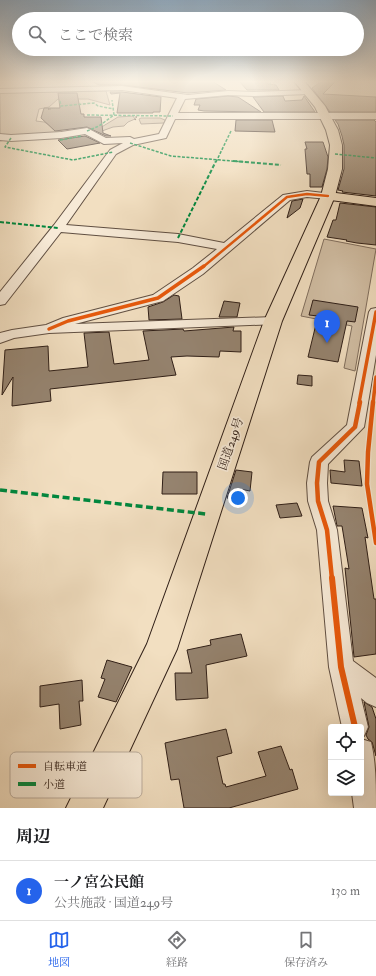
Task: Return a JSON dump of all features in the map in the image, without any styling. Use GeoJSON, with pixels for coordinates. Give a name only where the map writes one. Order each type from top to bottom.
{"type":"FeatureCollection","features":[{"type":"Feature","properties":{"kind":"main road","name":"国道249号"},"geometry":{"type":"LineString","coordinates":[[111,752],[161,649],[273,321],[328,196],[335,169],[336,145],[327,119]]}},
{"type":"Feature","properties":{"kind":"main road"},"geometry":{"type":"LineString","coordinates":[[328,196],[376,202]]}},
{"type":"Feature","properties":{"kind":"main road","name":"国道249号"},"geometry":{"type":"LineString","coordinates":[[84,808],[89,798]]}},
{"type":"Feature","properties":{"kind":"street"},"geometry":{"type":"LineString","coordinates":[[0,301],[58,228],[113,152],[130,143],[163,136],[171,119]]}},
{"type":"Feature","properties":{"kind":"street"},"geometry":{"type":"LineString","coordinates":[[230,119],[231,131]]}},
{"type":"Feature","properties":{"kind":"street"},"geometry":{"type":"LineString","coordinates":[[0,137],[11,138],[61,135],[87,131],[104,141],[146,139]]}},
{"type":"Feature","properties":{"kind":"street"},"geometry":{"type":"LineString","coordinates":[[49,329],[68,321],[158,298],[198,271],[287,197],[307,194],[328,196]]}},
{"type":"Feature","properties":{"kind":"street"},"geometry":{"type":"LineString","coordinates":[[58,228],[178,238],[227,247]]}},
{"type":"Feature","properties":{"kind":"street"},"geometry":{"type":"LineString","coordinates":[[354,724],[341,667],[327,530],[318,501],[317,483],[319,462],[355,427],[376,312]]}},
{"type":"Feature","properties":{"kind":"street"},"geometry":{"type":"LineString","coordinates":[[0,338],[12,334],[49,329],[273,321]]}},
{"type":"Feature","properties":{"kind":"street"},"geometry":{"type":"LineString","coordinates":[[341,667],[376,694]]}},
{"type":"Feature","properties":{"kind":"street"},"geometry":{"type":"LineString","coordinates":[[366,762],[368,808]]}},
{"type":"Feature","properties":{"kind":"shaded area"},"geometry":{"type":"Polygon","coordinates":[[[0,119],[37,119],[36,121],[48,124],[86,124],[95,127],[89,129],[0,141],[0,119]]]}},
{"type":"Feature","properties":{"kind":"shaded area"},"geometry":{"type":"Polygon","coordinates":[[[115,119],[135,119],[128,122],[124,126],[113,127],[102,131],[100,128],[115,119]]]}},
{"type":"Feature","properties":{"kind":"shaded area"},"geometry":{"type":"Polygon","coordinates":[[[139,119],[165,120],[164,123],[141,124],[139,119]]]}},
{"type":"Feature","properties":{"kind":"shaded area"},"geometry":{"type":"Polygon","coordinates":[[[324,239],[376,249],[355,371],[344,368],[352,326],[301,316],[324,239]]]}},
{"type":"Feature","properties":{"kind":"building"},"geometry":{"type":"Polygon","coordinates":[[[42,119],[101,119],[103,133],[111,136],[106,136],[87,127],[55,131],[42,119]]]}},
{"type":"Feature","properties":{"kind":"building"},"geometry":{"type":"Polygon","coordinates":[[[236,120],[272,120],[275,132],[235,131],[236,120]]]}},
{"type":"Feature","properties":{"kind":"building"},"geometry":{"type":"Polygon","coordinates":[[[335,120],[374,120],[376,122],[376,196],[342,192],[343,191],[338,190],[344,169],[344,145],[338,124],[335,120]]]}},
{"type":"Feature","properties":{"kind":"building"},"geometry":{"type":"Polygon","coordinates":[[[85,136],[100,143],[67,149],[58,140],[85,136]]]}},
{"type":"Feature","properties":{"kind":"building"},"geometry":{"type":"Polygon","coordinates":[[[305,142],[323,142],[328,157],[327,169],[322,187],[310,187],[310,174],[307,174],[305,149],[307,149],[305,142]]]}},
{"type":"Feature","properties":{"kind":"building"},"geometry":{"type":"Polygon","coordinates":[[[303,199],[300,208],[287,218],[292,201],[303,199]]]}},
{"type":"Feature","properties":{"kind":"building"},"geometry":{"type":"Polygon","coordinates":[[[340,203],[376,207],[376,245],[327,237],[333,220],[336,220],[340,203]]]}},
{"type":"Feature","properties":{"kind":"building"},"geometry":{"type":"Polygon","coordinates":[[[174,295],[179,296],[182,319],[149,320],[148,307],[163,302],[174,295]]]}},
{"type":"Feature","properties":{"kind":"building"},"geometry":{"type":"Polygon","coordinates":[[[313,300],[358,307],[355,322],[347,321],[338,362],[308,357],[318,316],[309,315],[313,300]]]}},
{"type":"Feature","properties":{"kind":"building"},"geometry":{"type":"Polygon","coordinates":[[[224,301],[240,303],[237,317],[219,317],[224,301]]]}},
{"type":"Feature","properties":{"kind":"building"},"geometry":{"type":"Polygon","coordinates":[[[234,327],[233,331],[241,331],[241,352],[220,351],[219,357],[171,357],[176,375],[50,389],[51,401],[12,406],[13,377],[2,395],[5,350],[48,346],[49,371],[88,367],[84,333],[109,332],[114,364],[149,360],[143,331],[183,329],[184,331],[234,327]]]}},
{"type":"Feature","properties":{"kind":"building"},"geometry":{"type":"Polygon","coordinates":[[[298,375],[312,376],[312,386],[297,384],[298,375]]]}},
{"type":"Feature","properties":{"kind":"building"},"geometry":{"type":"Polygon","coordinates":[[[344,460],[359,461],[362,486],[331,483],[330,470],[345,472],[344,460]]]}},
{"type":"Feature","properties":{"kind":"building"},"geometry":{"type":"Polygon","coordinates":[[[236,470],[252,472],[250,491],[240,489],[238,500],[227,498],[236,470]]]}},
{"type":"Feature","properties":{"kind":"building"},"geometry":{"type":"Polygon","coordinates":[[[163,472],[197,472],[197,494],[162,494],[163,472]]]}},
{"type":"Feature","properties":{"kind":"building"},"geometry":{"type":"Polygon","coordinates":[[[297,503],[302,516],[280,518],[276,505],[297,503]]]}},
{"type":"Feature","properties":{"kind":"building"},"geometry":{"type":"Polygon","coordinates":[[[333,506],[362,508],[368,538],[365,537],[374,599],[376,599],[376,654],[354,657],[345,568],[349,569],[342,526],[337,526],[333,506]]]}},
{"type":"Feature","properties":{"kind":"building"},"geometry":{"type":"Polygon","coordinates":[[[241,634],[247,656],[206,665],[208,698],[176,700],[175,673],[192,673],[187,650],[211,645],[210,640],[241,634]]]}},
{"type":"Feature","properties":{"kind":"building"},"geometry":{"type":"Polygon","coordinates":[[[107,660],[132,667],[116,702],[98,697],[105,679],[101,678],[107,660]]]}},
{"type":"Feature","properties":{"kind":"building"},"geometry":{"type":"Polygon","coordinates":[[[82,680],[83,701],[79,701],[81,725],[60,729],[59,704],[40,707],[40,686],[82,680]]]}},
{"type":"Feature","properties":{"kind":"building"},"geometry":{"type":"Polygon","coordinates":[[[364,702],[372,707],[376,719],[376,756],[372,742],[366,735],[369,727],[364,702]]]}},
{"type":"Feature","properties":{"kind":"building"},"geometry":{"type":"Polygon","coordinates":[[[226,729],[232,753],[217,757],[223,784],[225,784],[226,787],[266,776],[258,752],[281,746],[290,770],[292,769],[298,789],[229,808],[184,808],[179,779],[171,780],[165,743],[226,729]]]}},
{"type":"Feature","properties":{"kind":"marked path"},"geometry":{"type":"LineString","coordinates":[[87,131],[99,126],[109,119]]}},
{"type":"Feature","properties":{"kind":"marked path"},"geometry":{"type":"LineString","coordinates":[[178,238],[231,131]]}},
{"type":"Feature","properties":{"kind":"marked path"},"geometry":{"type":"LineString","coordinates":[[60,140],[82,136]]}},
{"type":"Feature","properties":{"kind":"marked path"},"geometry":{"type":"LineString","coordinates":[[11,138],[5,147],[73,160],[113,152]]}},
{"type":"Feature","properties":{"kind":"marked path"},"geometry":{"type":"LineString","coordinates":[[130,143],[171,156],[281,165]]}},
{"type":"Feature","properties":{"kind":"marked path"},"geometry":{"type":"LineString","coordinates":[[335,154],[376,158]]}},
{"type":"Feature","properties":{"kind":"marked path"},"geometry":{"type":"LineString","coordinates":[[0,222],[58,228]]}},
{"type":"Feature","properties":{"kind":"marked path"},"geometry":{"type":"LineString","coordinates":[[0,490],[206,514]]}},
{"type":"Feature","properties":{"kind":"cycle path"},"geometry":{"type":"LineString","coordinates":[[49,329],[68,321],[158,298],[198,271],[287,197],[307,194],[328,196]]}},
{"type":"Feature","properties":{"kind":"cycle path"},"geometry":{"type":"LineString","coordinates":[[354,724],[341,667],[327,530],[318,501],[317,483],[319,462],[355,427],[376,312]]}},
{"type":"Feature","properties":{"kind":"cycle path"},"geometry":{"type":"LineString","coordinates":[[376,377],[368,452],[367,484],[376,543]]}},
{"type":"Feature","properties":{"kind":"place","name":"一ノ宮公民館"},"geometry":{"type":"Point","coordinates":[327,343]}}]}
